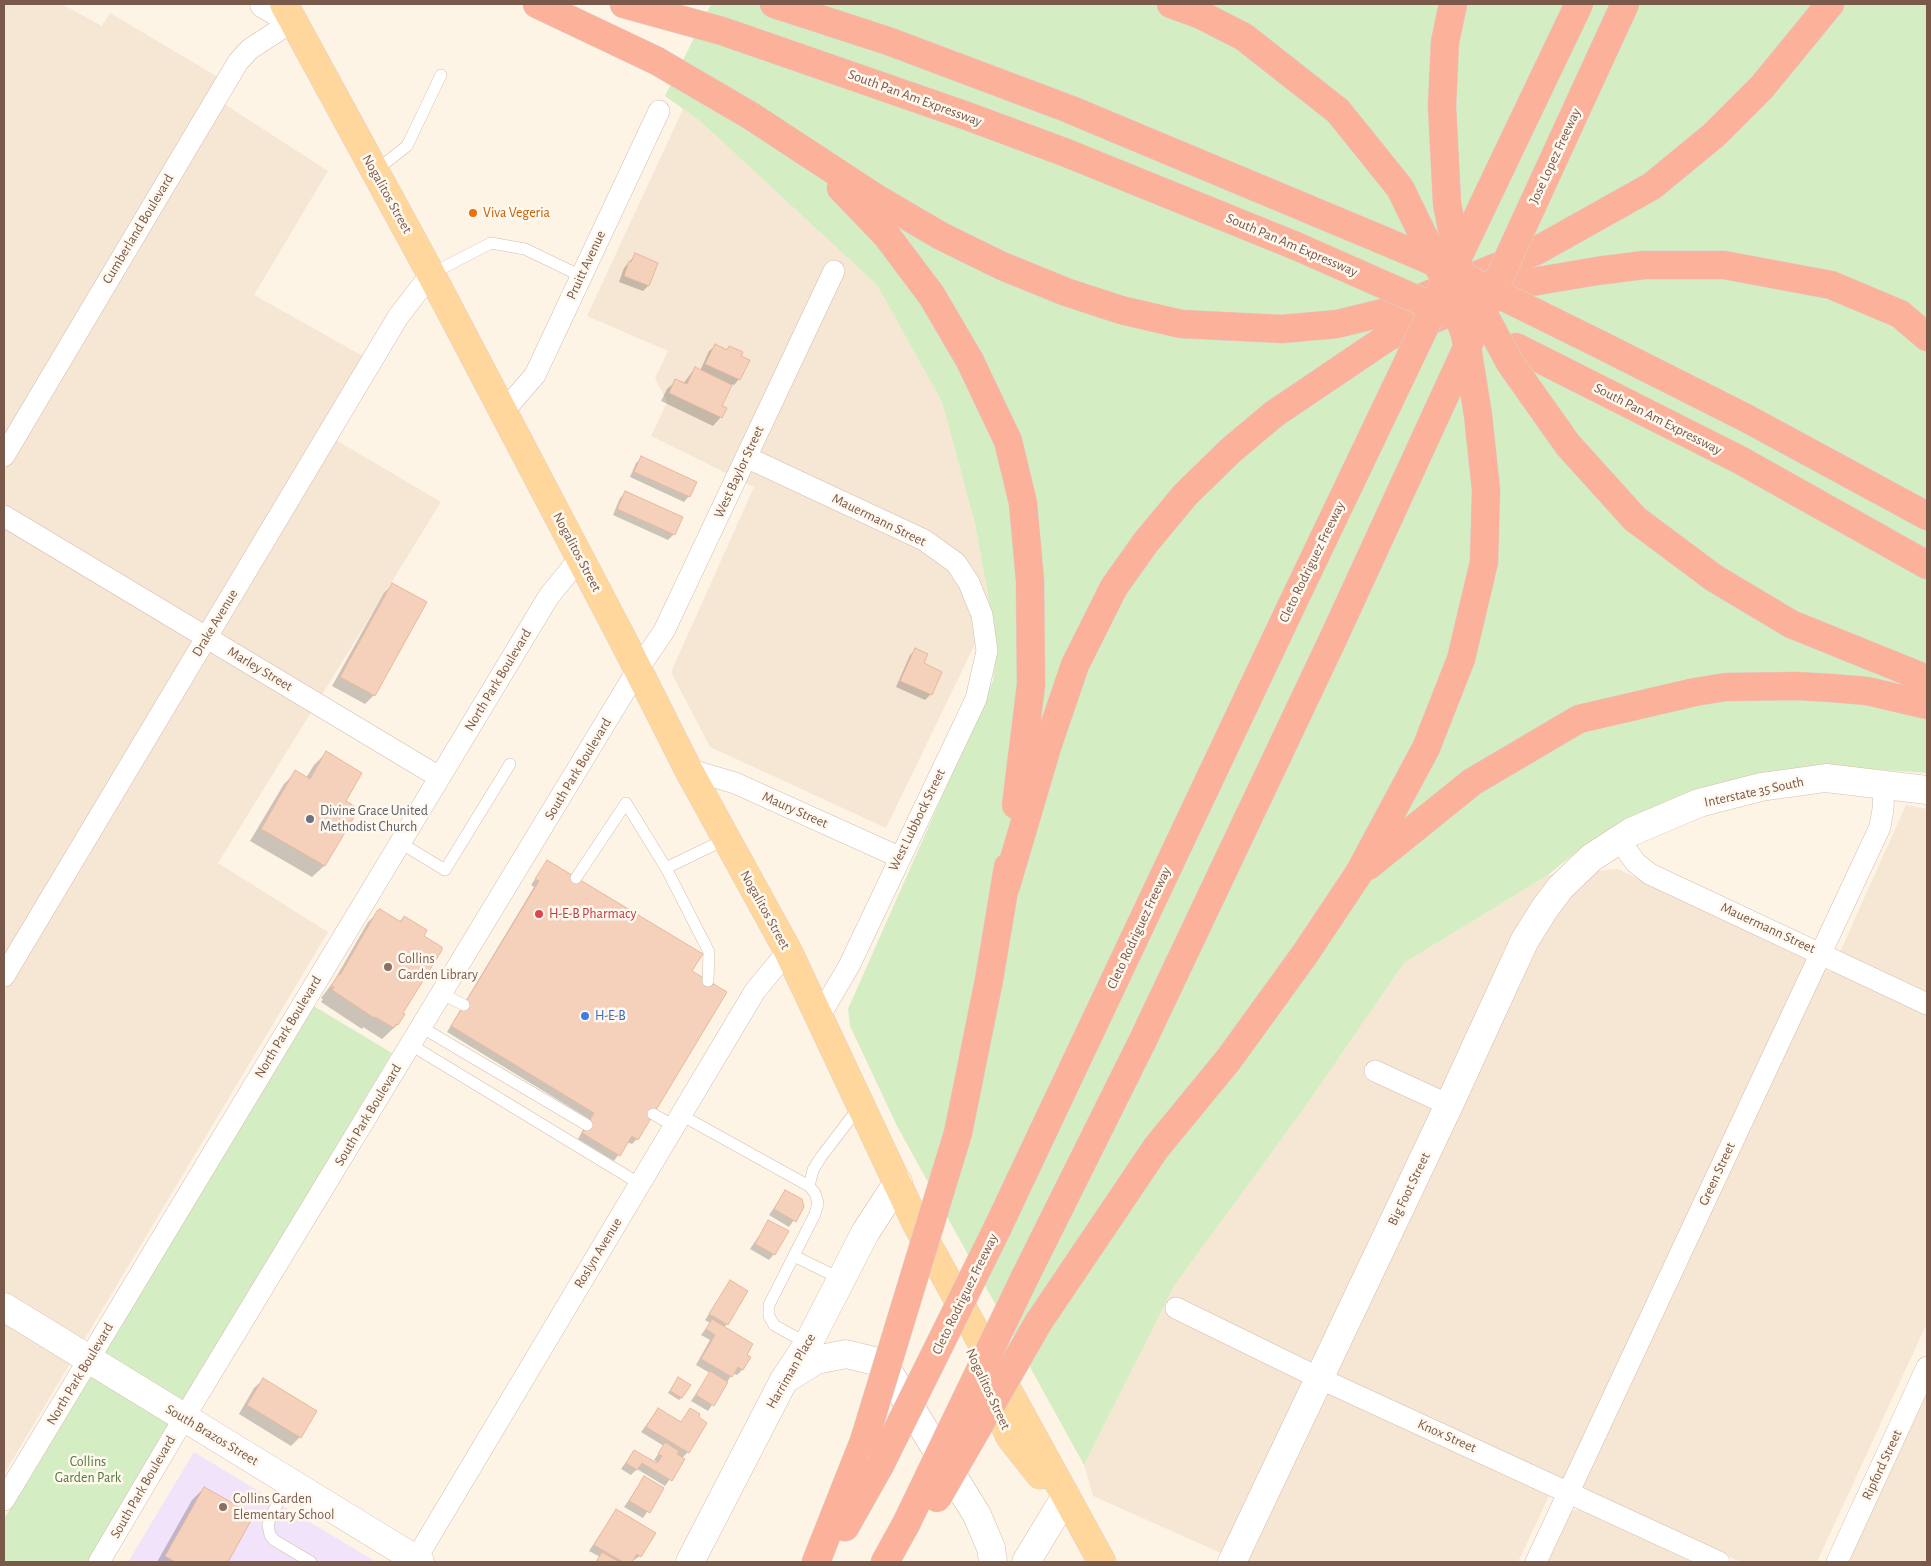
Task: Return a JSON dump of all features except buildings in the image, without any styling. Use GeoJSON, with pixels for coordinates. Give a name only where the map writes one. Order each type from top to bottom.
{"type":"FeatureCollection","features":[{"type":"Feature","properties":{"kind":"highway"},"geometry":{"type":"LineString","coordinates":[[537,4],[657,61],[751,116],[876,198],[971,252],[1036,281],[1121,310],[1181,324],[1282,329],[1337,324],[1386,312],[1536,251],[1652,186],[1714,135],[1762,87],[1830,4]]}},
{"type":"Feature","properties":{"kind":"highway","name":"South Pan Am Expressway"},"geometry":{"type":"LineString","coordinates":[[624,4],[722,31],[967,116],[1064,152],[1296,246],[1446,311],[1740,460],[1927,565]]}},
{"type":"Feature","properties":{"kind":"highway"},"geometry":{"type":"LineString","coordinates":[[774,4],[888,41],[1069,109],[1428,259],[1746,418],[1927,516]]}},
{"type":"Feature","properties":{"kind":"highway"},"geometry":{"type":"LineString","coordinates":[[885,1562],[906,1542],[1038,1323],[1156,1148],[1229,1059],[1305,954],[1359,873],[1426,748],[1461,658],[1484,562],[1486,490],[1478,415],[1465,334],[1442,274],[1400,188],[1338,111],[1244,37],[1201,15],[1171,4]]}},
{"type":"Feature","properties":{"kind":"highway"},"geometry":{"type":"LineString","coordinates":[[1453,4],[1445,42],[1442,106],[1447,202],[1459,268],[1510,363],[1568,444],[1635,519],[1714,578],[1791,624],[1927,679]]}},
{"type":"Feature","properties":{"kind":"highway","name":"Cleto Rodriguez Freeway"},"geometry":{"type":"LineString","coordinates":[[825,1562],[880,1466],[997,1229],[1288,613],[1579,4]]}},
{"type":"Feature","properties":{"kind":"highway","name":"Jose Lopez Freeway"},"geometry":{"type":"LineString","coordinates":[[906,1542],[1024,1278],[1142,1042],[1333,639],[1625,4]]}},
{"type":"Feature","properties":{"kind":"highway"},"geometry":{"type":"LineString","coordinates":[[810,156],[887,236],[932,296],[970,361],[1008,441],[1023,503],[1029,562],[1031,685],[1006,886],[958,1133],[864,1441],[816,1562]]}},
{"type":"Feature","properties":{"kind":"highway"},"geometry":{"type":"LineString","coordinates":[[1006,886],[1048,744],[1075,665],[1114,587],[1146,542],[1185,495],[1230,451],[1282,409],[1388,337],[1532,282],[1644,265],[1724,265],[1830,284],[1900,314],[1927,336]]}},
{"type":"Feature","properties":{"kind":"highway"},"geometry":{"type":"LineString","coordinates":[[1359,873],[1472,782],[1579,719],[1695,692],[1726,687],[1797,686],[1867,691],[1927,704]]}},
{"type":"Feature","properties":{"kind":"main road"},"geometry":{"type":"LineString","coordinates":[[264,4],[288,12]]}},
{"type":"Feature","properties":{"kind":"main road","name":"Nogalitos Street"},"geometry":{"type":"LineString","coordinates":[[288,12],[431,274],[638,668],[688,769],[788,952],[861,1104],[864,1142],[877,1180],[892,1191],[1010,1437],[1042,1477],[1066,1496],[1102,1562]]}},
{"type":"Feature","properties":{"kind":"main road","name":"Interstate 35 South"},"geometry":{"type":"LineString","coordinates":[[1619,840],[1639,828],[1699,803],[1761,787],[1826,778],[1884,783],[1927,790]]}},
{"type":"Feature","properties":{"kind":"main road","name":"Big Foot Street"},"geometry":{"type":"LineString","coordinates":[[1232,1562],[1449,1105],[1504,983],[1545,908],[1571,877],[1591,858],[1619,840]]}},
{"type":"Feature","properties":{"kind":"main road","name":"Harriman Place"},"geometry":{"type":"LineString","coordinates":[[690,1562],[784,1380],[808,1344],[865,1233],[892,1191]]}},
{"type":"Feature","properties":{"kind":"main road","name":"South Brazos Street"},"geometry":{"type":"LineString","coordinates":[[4,1307],[417,1561]]}},
{"type":"Feature","properties":{"kind":"main road"},"geometry":{"type":"LineString","coordinates":[[784,1380],[816,1360],[846,1354],[883,1363],[977,1515],[990,1548],[993,1562]]}},
{"type":"Feature","properties":{"kind":"main road"},"geometry":{"type":"LineString","coordinates":[[1026,1562],[1066,1496]]}},
{"type":"Feature","properties":{"kind":"street","name":"Cumberland Boulevard"},"geometry":{"type":"LineString","coordinates":[[4,456],[238,62],[288,12]]}},
{"type":"Feature","properties":{"kind":"street","name":"Pruitt Avenue"},"geometry":{"type":"LineString","coordinates":[[503,412],[535,375],[659,111]]}},
{"type":"Feature","properties":{"kind":"street","name":"West Baylor Street"},"geometry":{"type":"LineString","coordinates":[[638,668],[664,631],[834,271]]}},
{"type":"Feature","properties":{"kind":"street","name":"Drake Avenue"},"geometry":{"type":"LineString","coordinates":[[4,976],[398,317],[431,274]]}},
{"type":"Feature","properties":{"kind":"street","name":"Mauermann Street"},"geometry":{"type":"LineString","coordinates":[[746,457],[924,540],[956,563],[969,583],[982,615]]}},
{"type":"Feature","properties":{"kind":"street","name":"Marley Street"},"geometry":{"type":"LineString","coordinates":[[4,516],[439,776]]}},
{"type":"Feature","properties":{"kind":"street","name":"North Park Boulevard"},"geometry":{"type":"LineString","coordinates":[[4,1500],[549,596],[580,558]]}},
{"type":"Feature","properties":{"kind":"street","name":"West Lubbock Street"},"geometry":{"type":"LineString","coordinates":[[819,1017],[849,966],[899,857],[976,699],[987,651],[982,615]]}},
{"type":"Feature","properties":{"kind":"street","name":"South Park Boulevard"},"geometry":{"type":"LineString","coordinates":[[99,1562],[184,1418],[638,668]]}},
{"type":"Feature","properties":{"kind":"street","name":"Maury Street"},"geometry":{"type":"LineString","coordinates":[[688,769],[735,782],[899,857]]}},
{"type":"Feature","properties":{"kind":"street","name":"Green Street"},"geometry":{"type":"LineString","coordinates":[[1536,1562],[1880,827],[1884,783]]}},
{"type":"Feature","properties":{"kind":"street","name":"Mauermann Street"},"geometry":{"type":"LineString","coordinates":[[1619,840],[1636,863],[1650,874],[1820,952],[1927,1004]]}},
{"type":"Feature","properties":{"kind":"street","name":"Roslyn Avenue"},"geometry":{"type":"LineString","coordinates":[[417,1561],[755,991],[788,952]]}},
{"type":"Feature","properties":{"kind":"street"},"geometry":{"type":"LineString","coordinates":[[1375,1072],[1449,1105]]}},
{"type":"Feature","properties":{"kind":"street","name":"Knox Street"},"geometry":{"type":"LineString","coordinates":[[1176,1308],[1319,1378],[1719,1562]]}},
{"type":"Feature","properties":{"kind":"street","name":"Ripford Street"},"geometry":{"type":"LineString","coordinates":[[1837,1562],[1927,1367]]}},
{"type":"Feature","properties":{"kind":"lane"},"geometry":{"type":"LineString","coordinates":[[375,171],[407,146],[441,75]]}},
{"type":"Feature","properties":{"kind":"lane"},"geometry":{"type":"LineString","coordinates":[[431,274],[492,243],[525,249],[581,276]]}},
{"type":"Feature","properties":{"kind":"lane"},"geometry":{"type":"LineString","coordinates":[[399,842],[445,870],[510,764]]}},
{"type":"Feature","properties":{"kind":"lane"},"geometry":{"type":"LineString","coordinates":[[576,878],[626,803],[666,868],[710,952],[708,980]]}},
{"type":"Feature","properties":{"kind":"lane"},"geometry":{"type":"LineString","coordinates":[[666,868],[726,839]]}},
{"type":"Feature","properties":{"kind":"lane"},"geometry":{"type":"LineString","coordinates":[[442,994],[464,1006]]}},
{"type":"Feature","properties":{"kind":"lane"},"geometry":{"type":"LineString","coordinates":[[416,1036],[586,1125]]}},
{"type":"Feature","properties":{"kind":"lane"},"geometry":{"type":"LineString","coordinates":[[416,1036],[640,1184]]}},
{"type":"Feature","properties":{"kind":"lane"},"geometry":{"type":"LineString","coordinates":[[809,1186],[813,1170],[821,1157],[861,1104]]}},
{"type":"Feature","properties":{"kind":"lane"},"geometry":{"type":"LineString","coordinates":[[653,1114],[677,1121],[809,1186],[815,1193],[818,1203],[815,1214],[772,1296],[769,1316],[774,1325],[808,1344]]}},
{"type":"Feature","properties":{"kind":"lane"},"geometry":{"type":"LineString","coordinates":[[794,1256],[841,1279]]}},
{"type":"Feature","properties":{"kind":"lane"},"geometry":{"type":"LineString","coordinates":[[289,1481],[271,1516],[268,1525],[270,1535],[274,1540],[311,1562]]}},
{"type":"Feature","properties":{"kind":"shaded area"},"geometry":{"type":"Polygon","coordinates":[[[4,4],[62,4],[102,26],[110,13],[218,77],[209,94],[328,171],[254,295],[363,356],[319,430],[441,502],[218,863],[328,932],[4,1474],[4,4]]]}},
{"type":"Feature","properties":{"kind":"shaded area"},"geometry":{"type":"Polygon","coordinates":[[[683,109],[700,121],[877,285],[942,402],[975,524],[991,611],[886,828],[710,747],[671,672],[754,487],[651,436],[667,402],[655,378],[668,351],[587,316],[683,109]]]}},
{"type":"Feature","properties":{"kind":"shaded area"},"geometry":{"type":"Polygon","coordinates":[[[1906,805],[1927,809],[1927,1323],[1817,1562],[1741,1562],[1557,1479],[1518,1562],[1241,1562],[1093,1496],[1084,1465],[1174,1286],[1305,1107],[1404,963],[1548,875],[1618,869],[1831,972],[1906,805]]]}},
{"type":"Feature","properties":{"kind":"shaded area"},"geometry":{"type":"Polygon","coordinates":[[[1927,1388],[1927,1562],[1848,1562],[1927,1388]]]}},
{"type":"Feature","properties":{"kind":"shaded area","name":"Collins Garden Elementary School"},"geometry":{"type":"Polygon","coordinates":[[[194,1452],[376,1562],[128,1562],[194,1452]]]}},
{"type":"Feature","properties":{"kind":"shaded area"},"geometry":{"type":"Polygon","coordinates":[[[1581,1510],[1692,1562],[1546,1562],[1569,1511],[1581,1510]]]}},
{"type":"Feature","properties":{"kind":"green space"},"geometry":{"type":"Polygon","coordinates":[[[711,4],[1927,4],[1927,773],[1826,766],[1629,820],[1581,848],[1548,875],[1404,963],[1305,1107],[1174,1286],[1084,1465],[897,1126],[850,1026],[848,1009],[993,681],[996,655],[991,611],[975,524],[942,402],[877,285],[700,121],[665,96],[711,4]]]}},
{"type":"Feature","properties":{"kind":"green space","name":"Collins Garden Park"},"geometry":{"type":"Polygon","coordinates":[[[312,1005],[392,1053],[88,1562],[4,1562],[4,1519],[312,1005]]]}},
{"type":"Feature","properties":{"kind":"place","name":"Viva Vegeria"},"geometry":{"type":"Point","coordinates":[473,213]}},
{"type":"Feature","properties":{"kind":"place","name":"Divine Grace United Methodist Church"},"geometry":{"type":"Point","coordinates":[310,819]}},
{"type":"Feature","properties":{"kind":"place","name":"H-E-B Pharmacy"},"geometry":{"type":"Point","coordinates":[539,914]}},
{"type":"Feature","properties":{"kind":"place","name":"Collins Garden Library"},"geometry":{"type":"Point","coordinates":[388,967]}},
{"type":"Feature","properties":{"kind":"place","name":"H-E-B"},"geometry":{"type":"Point","coordinates":[585,1016]}},
{"type":"Feature","properties":{"kind":"place","name":"Collins Garden Elementary School"},"geometry":{"type":"Point","coordinates":[223,1507]}}]}
